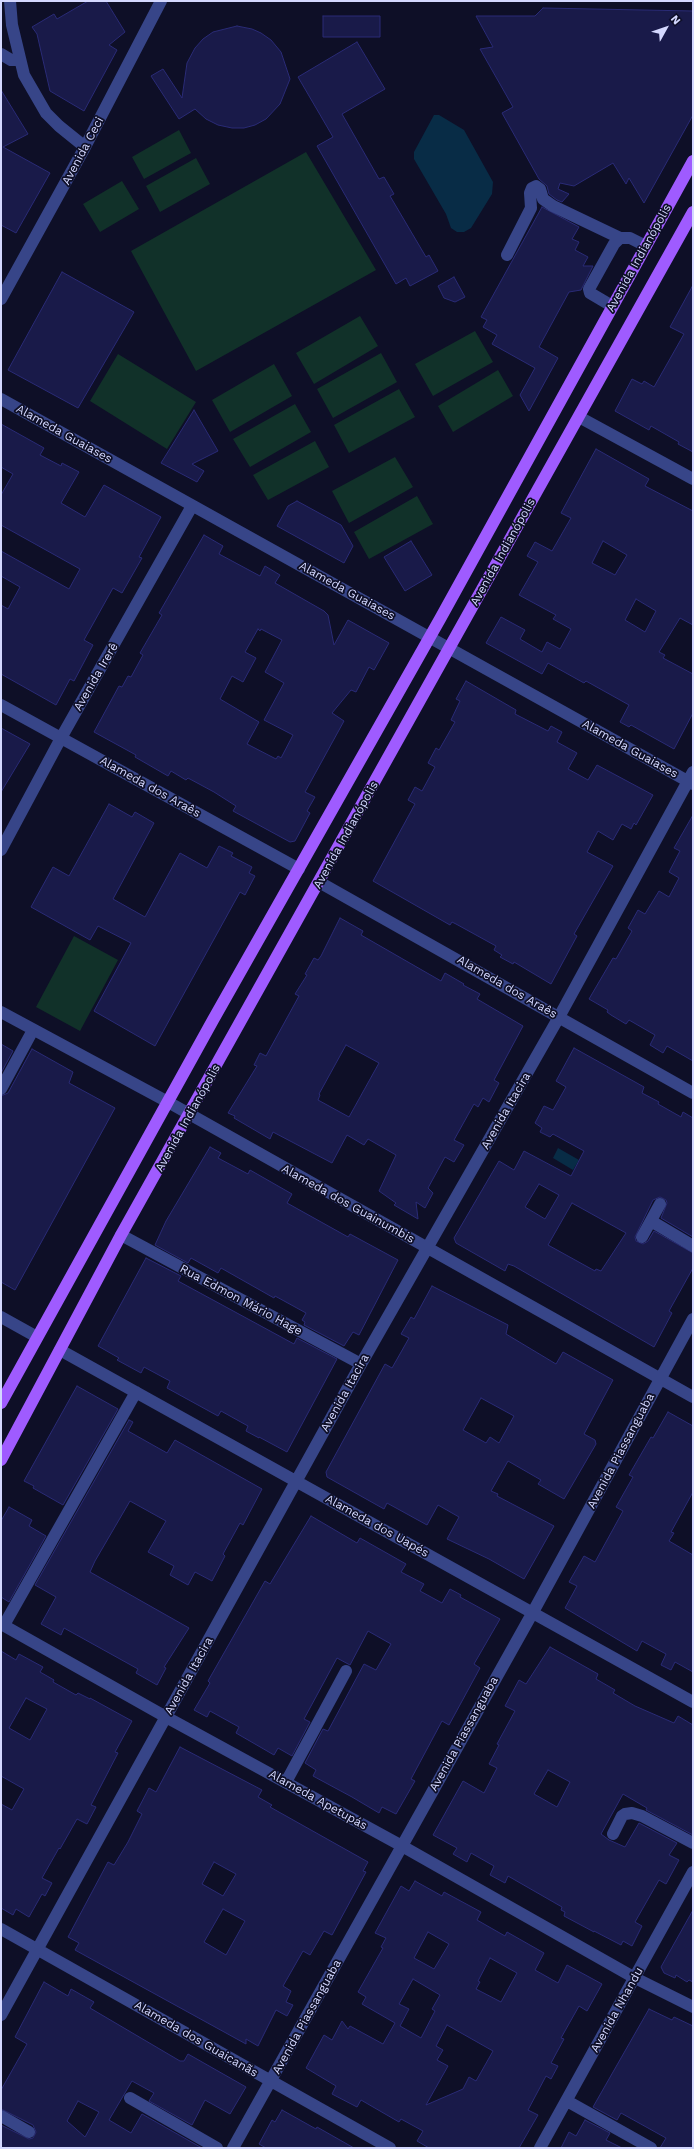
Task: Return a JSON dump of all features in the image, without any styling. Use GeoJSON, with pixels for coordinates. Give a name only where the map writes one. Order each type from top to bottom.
{"type":"FeatureCollection","features":[{"type":"Feature","properties":{"kind":"main road","name":"Avenida Indianópolis"},"geometry":{"type":"LineString","coordinates":[[1,1403],[168,1102],[430,637],[693,161]]}},
{"type":"Feature","properties":{"kind":"main road","name":"Avenida Indianópolis"},"geometry":{"type":"LineString","coordinates":[[1,1460],[121,1235],[320,882],[449,647],[693,212]]}},
{"type":"Feature","properties":{"kind":"street"},"geometry":{"type":"LineString","coordinates":[[10,1],[12,24],[19,60],[24,75],[46,113],[59,126],[85,147]]}},
{"type":"Feature","properties":{"kind":"street","name":"Avenida Ceci"},"geometry":{"type":"LineString","coordinates":[[1,299],[85,147],[161,1]]}},
{"type":"Feature","properties":{"kind":"street"},"geometry":{"type":"LineString","coordinates":[[1,54],[11,60],[19,60]]}},
{"type":"Feature","properties":{"kind":"street"},"geometry":{"type":"LineString","coordinates":[[507,255],[531,208],[530,193],[532,188],[536,186],[540,190],[543,200],[553,206],[620,238],[630,238],[646,246]]}},
{"type":"Feature","properties":{"kind":"street"},"geometry":{"type":"LineString","coordinates":[[612,306],[590,293],[589,289],[614,244],[620,238]]}},
{"type":"Feature","properties":{"kind":"street","name":"Alameda Guaiases"},"geometry":{"type":"LineString","coordinates":[[1,399],[192,506],[691,779]]}},
{"type":"Feature","properties":{"kind":"street"},"geometry":{"type":"LineString","coordinates":[[579,417],[693,479]]}},
{"type":"Feature","properties":{"kind":"street","name":"Avenida Irerê"},"geometry":{"type":"LineString","coordinates":[[1,850],[61,738],[192,506]]}},
{"type":"Feature","properties":{"kind":"street","name":"Alameda dos Araês"},"geometry":{"type":"LineString","coordinates":[[1,704],[299,869]]}},
{"type":"Feature","properties":{"kind":"street","name":"Avenida Itacira"},"geometry":{"type":"LineString","coordinates":[[1,2015],[361,1364],[559,1017],[691,779]]}},
{"type":"Feature","properties":{"kind":"street","name":"Alameda dos Araês"},"geometry":{"type":"LineString","coordinates":[[320,882],[693,1092]]}},
{"type":"Feature","properties":{"kind":"street","name":"Alameda dos Guainumbis"},"geometry":{"type":"LineString","coordinates":[[1,1012],[168,1102],[693,1397]]}},
{"type":"Feature","properties":{"kind":"street"},"geometry":{"type":"LineString","coordinates":[[1,1089],[33,1030]]}},
{"type":"Feature","properties":{"kind":"street"},"geometry":{"type":"LineString","coordinates":[[642,1237],[660,1204]]}},
{"type":"Feature","properties":{"kind":"street"},"geometry":{"type":"LineString","coordinates":[[651,1221],[693,1246]]}},
{"type":"Feature","properties":{"kind":"street","name":"Rua Edmon Mário Hage"},"geometry":{"type":"LineString","coordinates":[[121,1235],[361,1364]]}},
{"type":"Feature","properties":{"kind":"street"},"geometry":{"type":"LineString","coordinates":[[1,1318],[37,1338]]}},
{"type":"Feature","properties":{"kind":"street","name":"Avenida Piassanguaba"},"geometry":{"type":"LineString","coordinates":[[233,2148],[534,1612],[659,1379],[693,1320]]}},
{"type":"Feature","properties":{"kind":"street","name":"Alameda dos Uapés"},"geometry":{"type":"LineString","coordinates":[[60,1350],[296,1482],[534,1612],[693,1702]]}},
{"type":"Feature","properties":{"kind":"street"},"geometry":{"type":"LineString","coordinates":[[2,1625],[136,1392]]}},
{"type":"Feature","properties":{"kind":"street","name":"Alameda Apetupás"},"geometry":{"type":"LineString","coordinates":[[2,1625],[166,1718],[402,1846],[635,1978],[693,2007]]}},
{"type":"Feature","properties":{"kind":"street"},"geometry":{"type":"LineString","coordinates":[[286,1782],[346,1671]]}},
{"type":"Feature","properties":{"kind":"street"},"geometry":{"type":"LineString","coordinates":[[613,1834],[622,1816],[632,1813],[642,1816],[693,1843]]}},
{"type":"Feature","properties":{"kind":"street","name":"Avenida Nhandu"},"geometry":{"type":"LineString","coordinates":[[540,2148],[693,1872]]}},
{"type":"Feature","properties":{"kind":"street","name":"Alameda dos Guaicanãs"},"geometry":{"type":"LineString","coordinates":[[1,1929],[390,2148]]}},
{"type":"Feature","properties":{"kind":"street"},"geometry":{"type":"LineString","coordinates":[[130,2098],[217,2148]]}},
{"type":"Feature","properties":{"kind":"street"},"geometry":{"type":"LineString","coordinates":[[567,2101],[651,2148]]}},
{"type":"Feature","properties":{"kind":"street"},"geometry":{"type":"LineString","coordinates":[[1,2116],[29,2132]]}},
{"type":"Feature","properties":{"kind":"green space"},"geometry":{"type":"Polygon","coordinates":[[[179,130],[191,153],[144,179],[132,157],[179,130]]]}},
{"type":"Feature","properties":{"kind":"green space"},"geometry":{"type":"Polygon","coordinates":[[[306,152],[376,270],[196,371],[131,251],[306,152]]]}},
{"type":"Feature","properties":{"kind":"green space"},"geometry":{"type":"Polygon","coordinates":[[[196,158],[210,184],[160,212],[146,186],[196,158]]]}},
{"type":"Feature","properties":{"kind":"green space"},"geometry":{"type":"Polygon","coordinates":[[[122,181],[139,209],[100,232],[83,204],[122,181]]]}},
{"type":"Feature","properties":{"kind":"green space"},"geometry":{"type":"Polygon","coordinates":[[[360,316],[378,346],[314,384],[296,353],[360,316]]]}},
{"type":"Feature","properties":{"kind":"green space"},"geometry":{"type":"Polygon","coordinates":[[[475,331],[493,362],[433,396],[415,364],[475,331]]]}},
{"type":"Feature","properties":{"kind":"green space"},"geometry":{"type":"Polygon","coordinates":[[[381,353],[397,382],[333,418],[317,389],[381,353]]]}},
{"type":"Feature","properties":{"kind":"green space"},"geometry":{"type":"Polygon","coordinates":[[[118,354],[196,402],[167,449],[90,401],[118,354]]]}},
{"type":"Feature","properties":{"kind":"green space"},"geometry":{"type":"Polygon","coordinates":[[[274,364],[292,396],[230,432],[212,400],[274,364]]]}},
{"type":"Feature","properties":{"kind":"green space"},"geometry":{"type":"Polygon","coordinates":[[[498,370],[513,396],[453,432],[438,406],[498,370]]]}},
{"type":"Feature","properties":{"kind":"green space"},"geometry":{"type":"Polygon","coordinates":[[[399,389],[415,417],[349,453],[334,425],[399,389]]]}},
{"type":"Feature","properties":{"kind":"green space"},"geometry":{"type":"Polygon","coordinates":[[[295,404],[311,432],[250,467],[233,439],[295,404]]]}},
{"type":"Feature","properties":{"kind":"green space"},"geometry":{"type":"Polygon","coordinates":[[[315,441],[329,467],[268,500],[253,475],[315,441]]]}},
{"type":"Feature","properties":{"kind":"green space"},"geometry":{"type":"Polygon","coordinates":[[[395,457],[413,487],[349,523],[332,491],[395,457]]]}},
{"type":"Feature","properties":{"kind":"green space"},"geometry":{"type":"Polygon","coordinates":[[[417,496],[433,524],[369,559],[354,532],[417,496]]]}},
{"type":"Feature","properties":{"kind":"green space"},"geometry":{"type":"Polygon","coordinates":[[[74,936],[118,960],[80,1031],[36,1007],[74,936]]]}},
{"type":"Feature","properties":{"kind":"water"},"geometry":{"type":"Polygon","coordinates":[[[434,115],[439,115],[464,130],[493,182],[492,194],[471,228],[464,232],[457,232],[451,228],[446,214],[414,159],[414,152],[434,115]]]}},
{"type":"Feature","properties":{"kind":"water"},"geometry":{"type":"Polygon","coordinates":[[[558,1148],[579,1160],[573,1170],[553,1158],[558,1148]]]}},
{"type":"Feature","properties":{"kind":"building"},"geometry":{"type":"Polygon","coordinates":[[[88,1],[106,1],[125,32],[109,45],[117,50],[84,111],[50,91],[37,34],[32,27],[54,14],[57,19],[88,1]]]}},
{"type":"Feature","properties":{"kind":"building"},"geometry":{"type":"Polygon","coordinates":[[[543,8],[693,11],[693,115],[644,203],[629,178],[626,184],[613,163],[574,186],[560,183],[558,189],[569,194],[562,202],[557,200],[549,194],[547,186],[539,179],[502,113],[513,107],[480,49],[493,47],[476,16],[535,16],[543,8]]]}},
{"type":"Feature","properties":{"kind":"building"},"geometry":{"type":"Polygon","coordinates":[[[323,16],[380,16],[380,37],[323,37],[323,16]]]}},
{"type":"Feature","properties":{"kind":"building"},"geometry":{"type":"Polygon","coordinates":[[[237,26],[252,29],[261,33],[271,40],[281,52],[290,79],[280,104],[266,119],[255,125],[244,128],[232,128],[218,125],[206,119],[195,109],[179,119],[151,76],[163,69],[182,98],[187,63],[195,48],[203,39],[213,32],[237,26]]]}},
{"type":"Feature","properties":{"kind":"building"},"geometry":{"type":"Polygon","coordinates":[[[357,42],[385,89],[342,114],[379,179],[384,177],[394,194],[390,196],[426,257],[429,255],[438,271],[410,286],[406,278],[396,284],[317,146],[333,137],[298,77],[357,42]]]}},
{"type":"Feature","properties":{"kind":"building"},"geometry":{"type":"Polygon","coordinates":[[[1,90],[28,134],[3,147],[50,173],[16,233],[1,225],[1,90]]]}},
{"type":"Feature","properties":{"kind":"building"},"geometry":{"type":"Polygon","coordinates":[[[542,207],[579,227],[572,239],[579,242],[575,250],[588,257],[583,266],[593,266],[581,290],[569,292],[539,347],[558,358],[529,411],[520,395],[535,368],[492,344],[497,335],[483,327],[487,320],[481,317],[542,207]]]}},
{"type":"Feature","properties":{"kind":"building"},"geometry":{"type":"Polygon","coordinates":[[[62,272],[134,312],[78,408],[8,370],[62,272]]]}},
{"type":"Feature","properties":{"kind":"building"},"geometry":{"type":"Polygon","coordinates":[[[454,277],[465,297],[455,302],[444,298],[438,286],[454,277]]]}},
{"type":"Feature","properties":{"kind":"building"},"geometry":{"type":"Polygon","coordinates":[[[693,285],[693,452],[651,426],[649,430],[615,411],[632,379],[642,384],[644,381],[654,387],[684,334],[670,327],[693,285]]]}},
{"type":"Feature","properties":{"kind":"building"},"geometry":{"type":"Polygon","coordinates":[[[194,410],[218,451],[192,464],[204,471],[197,482],[161,463],[194,410]]]}},
{"type":"Feature","properties":{"kind":"building"},"geometry":{"type":"Polygon","coordinates":[[[1,424],[44,448],[40,455],[61,466],[62,463],[79,472],[61,503],[85,517],[104,485],[161,517],[139,557],[142,558],[122,593],[113,588],[84,640],[93,645],[74,681],[70,679],[56,705],[1,674],[1,605],[8,609],[20,587],[1,576],[1,551],[69,589],[80,569],[1,525],[1,495],[13,474],[1,467],[1,424]]]}},
{"type":"Feature","properties":{"kind":"building"},"geometry":{"type":"Polygon","coordinates":[[[596,449],[649,479],[645,486],[693,511],[693,625],[680,618],[659,652],[665,655],[663,658],[693,674],[693,713],[674,749],[631,725],[629,727],[620,722],[629,705],[586,681],[584,683],[548,663],[542,674],[486,643],[501,617],[525,630],[520,639],[542,652],[547,642],[560,649],[571,629],[553,619],[556,615],[519,595],[538,562],[527,556],[535,542],[552,551],[571,518],[561,513],[596,449]],[[603,541],[592,563],[615,575],[627,555],[603,541]],[[636,599],[625,620],[645,632],[656,611],[636,599]]]}},
{"type":"Feature","properties":{"kind":"building"},"geometry":{"type":"Polygon","coordinates":[[[297,501],[341,525],[353,546],[344,563],[277,526],[288,506],[297,501]]]}},
{"type":"Feature","properties":{"kind":"building"},"geometry":{"type":"Polygon","coordinates":[[[204,535],[223,546],[219,554],[260,576],[265,566],[280,575],[275,583],[324,611],[328,615],[334,645],[348,620],[389,643],[374,670],[369,667],[356,692],[351,690],[332,713],[344,721],[305,792],[315,797],[307,811],[310,813],[295,841],[290,842],[233,811],[236,806],[214,792],[188,778],[186,780],[171,771],[168,776],[135,757],[136,755],[94,732],[119,686],[122,687],[128,676],[131,677],[143,655],[140,653],[162,615],[159,613],[204,535]],[[258,629],[245,652],[256,658],[243,682],[232,676],[220,699],[259,722],[247,744],[276,759],[278,756],[281,758],[293,735],[264,720],[284,683],[265,672],[282,640],[261,629],[260,631],[258,629]]]}},
{"type":"Feature","properties":{"kind":"building"},"geometry":{"type":"Polygon","coordinates":[[[411,541],[432,575],[405,591],[384,557],[411,541]]]}},
{"type":"Feature","properties":{"kind":"building"},"geometry":{"type":"Polygon","coordinates":[[[466,681],[516,710],[515,714],[548,731],[551,726],[562,732],[557,742],[577,753],[568,769],[588,780],[597,765],[653,795],[636,825],[634,823],[631,829],[622,824],[613,840],[598,831],[587,852],[613,866],[574,934],[577,936],[551,984],[514,962],[513,964],[500,957],[502,955],[494,950],[496,946],[452,922],[450,925],[373,881],[415,804],[408,800],[415,787],[422,791],[435,767],[428,763],[436,748],[439,750],[455,722],[451,720],[460,701],[456,699],[466,681]]]}},
{"type":"Feature","properties":{"kind":"building"},"geometry":{"type":"Polygon","coordinates":[[[1,728],[30,744],[1,792],[1,728]]]}},
{"type":"Feature","properties":{"kind":"building"},"geometry":{"type":"Polygon","coordinates":[[[109,804],[132,817],[135,812],[154,823],[113,899],[145,917],[180,853],[207,868],[219,846],[233,853],[231,856],[252,867],[249,873],[255,876],[245,895],[240,892],[155,1046],[94,1011],[131,943],[98,926],[90,940],[31,907],[53,867],[69,876],[109,804]]]}},
{"type":"Feature","properties":{"kind":"building"},"geometry":{"type":"Polygon","coordinates":[[[693,815],[693,1061],[667,1046],[663,1053],[650,1045],[655,1035],[629,1020],[626,1024],[607,1012],[608,1010],[589,999],[613,958],[616,959],[632,931],[628,928],[638,910],[645,914],[659,891],[669,897],[679,878],[669,872],[680,851],[674,848],[693,815]]]}},
{"type":"Feature","properties":{"kind":"building"},"geometry":{"type":"Polygon","coordinates":[[[340,918],[363,931],[361,935],[441,981],[445,973],[464,984],[463,985],[480,994],[477,999],[523,1026],[494,1080],[499,1083],[489,1102],[483,1098],[478,1107],[474,1104],[454,1140],[464,1145],[454,1162],[445,1157],[428,1188],[433,1193],[425,1208],[416,1202],[418,1219],[394,1205],[396,1203],[379,1191],[396,1155],[368,1139],[364,1145],[347,1135],[332,1163],[273,1132],[270,1139],[228,1113],[257,1066],[254,1065],[260,1053],[266,1056],[299,996],[295,994],[307,975],[305,974],[314,958],[318,960],[340,918]],[[346,1045],[319,1094],[318,1100],[349,1117],[379,1063],[346,1045]]]}},
{"type":"Feature","properties":{"kind":"building"},"geometry":{"type":"Polygon","coordinates":[[[1,1044],[13,1051],[1,1073],[1,1044]]]}},
{"type":"Feature","properties":{"kind":"building"},"geometry":{"type":"Polygon","coordinates":[[[574,1048],[644,1087],[642,1093],[659,1102],[658,1104],[681,1117],[683,1112],[693,1118],[693,1237],[661,1218],[667,1203],[666,1200],[660,1197],[653,1200],[635,1237],[636,1241],[643,1244],[648,1241],[654,1231],[693,1253],[693,1268],[669,1311],[672,1313],[654,1347],[514,1266],[508,1264],[505,1271],[456,1243],[454,1238],[499,1161],[514,1170],[524,1151],[571,1176],[584,1151],[553,1134],[550,1137],[540,1132],[542,1128],[535,1123],[544,1106],[553,1110],[566,1087],[556,1081],[574,1048]],[[539,1184],[525,1207],[545,1219],[559,1195],[539,1184]],[[572,1203],[548,1245],[595,1271],[596,1269],[601,1271],[626,1233],[572,1203]]]}},
{"type":"Feature","properties":{"kind":"building"},"geometry":{"type":"Polygon","coordinates":[[[32,1049],[73,1072],[69,1083],[115,1108],[15,1290],[1,1282],[1,1096],[8,1093],[32,1049]]]}},
{"type":"Feature","properties":{"kind":"building"},"geometry":{"type":"Polygon","coordinates":[[[210,1147],[221,1153],[218,1158],[248,1174],[250,1170],[292,1194],[287,1203],[348,1237],[350,1234],[398,1260],[359,1335],[353,1332],[344,1346],[304,1325],[305,1322],[302,1320],[306,1313],[275,1296],[274,1298],[221,1268],[218,1273],[191,1258],[188,1263],[155,1245],[166,1221],[210,1147]]]}},
{"type":"Feature","properties":{"kind":"building"},"geometry":{"type":"Polygon","coordinates":[[[146,1258],[181,1276],[178,1281],[294,1344],[297,1338],[337,1359],[287,1452],[246,1431],[248,1426],[221,1411],[218,1416],[167,1388],[170,1381],[144,1367],[141,1373],[117,1360],[119,1358],[98,1346],[146,1258]]]}},
{"type":"Feature","properties":{"kind":"building"},"geometry":{"type":"Polygon","coordinates":[[[432,1286],[508,1325],[506,1334],[556,1364],[563,1352],[613,1380],[584,1434],[595,1440],[596,1444],[564,1499],[538,1484],[541,1480],[508,1461],[491,1491],[498,1494],[497,1496],[554,1526],[524,1579],[489,1559],[447,1539],[459,1517],[438,1505],[427,1525],[387,1503],[384,1509],[327,1477],[326,1472],[385,1364],[392,1368],[409,1338],[401,1334],[411,1317],[414,1319],[432,1286]],[[481,1398],[463,1430],[486,1443],[490,1437],[499,1443],[514,1416],[481,1398]]]}},
{"type":"Feature","properties":{"kind":"building"},"geometry":{"type":"Polygon","coordinates":[[[77,1386],[118,1409],[63,1505],[33,1488],[34,1486],[24,1481],[77,1386]]]}},
{"type":"Feature","properties":{"kind":"building"},"geometry":{"type":"Polygon","coordinates":[[[668,1412],[693,1426],[693,1492],[671,1532],[674,1533],[669,1541],[693,1555],[693,1672],[675,1662],[671,1670],[661,1665],[666,1654],[642,1641],[637,1651],[565,1608],[577,1586],[569,1582],[584,1556],[595,1562],[623,1511],[616,1507],[633,1477],[629,1475],[651,1437],[653,1438],[668,1412]]]}},
{"type":"Feature","properties":{"kind":"building"},"geometry":{"type":"Polygon","coordinates":[[[129,1420],[133,1422],[128,1431],[167,1453],[175,1440],[262,1489],[243,1525],[240,1523],[223,1554],[225,1556],[212,1581],[195,1572],[188,1585],[170,1575],[174,1566],[148,1552],[166,1521],[130,1501],[95,1561],[90,1572],[189,1628],[164,1667],[166,1668],[157,1685],[136,1673],[138,1669],[64,1628],[61,1635],[41,1624],[56,1597],[35,1585],[129,1420]]]}},
{"type":"Feature","properties":{"kind":"building"},"geometry":{"type":"Polygon","coordinates":[[[9,1507],[32,1520],[29,1526],[46,1536],[9,1602],[1,1597],[1,1521],[9,1507]]]}},
{"type":"Feature","properties":{"kind":"building"},"geometry":{"type":"Polygon","coordinates":[[[311,1516],[357,1543],[360,1538],[406,1564],[401,1572],[424,1584],[420,1591],[442,1603],[450,1589],[461,1595],[460,1597],[500,1619],[474,1664],[480,1668],[449,1725],[442,1721],[411,1779],[415,1781],[396,1814],[382,1807],[379,1813],[313,1776],[316,1770],[305,1763],[323,1729],[328,1731],[364,1664],[376,1670],[391,1644],[368,1631],[350,1665],[337,1658],[304,1719],[310,1722],[292,1756],[278,1748],[274,1755],[236,1733],[239,1727],[210,1711],[207,1717],[194,1710],[210,1683],[208,1681],[265,1581],[270,1584],[311,1516]]]}},
{"type":"Feature","properties":{"kind":"building"},"geometry":{"type":"Polygon","coordinates":[[[550,1647],[598,1674],[596,1679],[615,1690],[613,1693],[635,1706],[674,1723],[678,1716],[693,1725],[693,1835],[646,1810],[647,1808],[623,1794],[601,1834],[609,1840],[625,1847],[639,1823],[677,1843],[669,1855],[679,1860],[666,1884],[659,1880],[635,1922],[642,1926],[632,1946],[623,1941],[621,1945],[564,1916],[565,1912],[561,1910],[562,1907],[508,1876],[505,1883],[490,1875],[494,1866],[471,1853],[467,1862],[453,1854],[457,1848],[433,1835],[463,1781],[484,1793],[497,1768],[489,1764],[499,1745],[497,1744],[515,1711],[505,1706],[519,1680],[526,1684],[550,1647]],[[548,1770],[534,1794],[557,1807],[570,1782],[548,1770]]]}},
{"type":"Feature","properties":{"kind":"building"},"geometry":{"type":"Polygon","coordinates":[[[1,1651],[16,1660],[19,1654],[43,1667],[40,1672],[54,1680],[53,1682],[76,1695],[78,1693],[90,1698],[132,1721],[115,1752],[118,1753],[91,1805],[96,1807],[87,1824],[77,1819],[60,1849],[59,1848],[42,1878],[52,1883],[45,1896],[42,1894],[29,1917],[16,1909],[13,1915],[1,1908],[1,1804],[12,1810],[24,1789],[1,1776],[1,1651]],[[26,1698],[9,1728],[30,1740],[47,1709],[26,1698]]]}},
{"type":"Feature","properties":{"kind":"building"},"geometry":{"type":"Polygon","coordinates":[[[180,1747],[262,1790],[258,1797],[272,1805],[270,1807],[368,1862],[363,1871],[366,1872],[332,1935],[324,1931],[310,1955],[303,1951],[283,1986],[291,1991],[286,2002],[293,2005],[287,2016],[276,2010],[258,2046],[246,2039],[246,2044],[75,1950],[79,1943],[68,1937],[108,1862],[114,1865],[128,1842],[142,1814],[137,1811],[149,1788],[156,1792],[180,1747]],[[214,1862],[202,1884],[223,1896],[236,1874],[214,1862]],[[223,1909],[204,1942],[226,1955],[245,1921],[223,1909]]]}},
{"type":"Feature","properties":{"kind":"building"},"geometry":{"type":"Polygon","coordinates":[[[415,1881],[442,1896],[444,1892],[481,1912],[477,1920],[505,1936],[507,1932],[544,1953],[535,1970],[558,1983],[567,1965],[602,1984],[587,2011],[579,2006],[561,2038],[564,2039],[551,2063],[558,2066],[551,2079],[546,2076],[528,2110],[538,2115],[519,2148],[429,2148],[417,2141],[423,2131],[401,2119],[399,2122],[361,2100],[357,2107],[332,2094],[336,2086],[306,2068],[324,2035],[332,2040],[342,2021],[348,2029],[350,2026],[383,2044],[395,2023],[362,2004],[366,1997],[358,1992],[383,1948],[381,1947],[386,1938],[375,1933],[401,1886],[409,1891],[415,1881]],[[428,1932],[414,1958],[434,1969],[449,1944],[428,1932]],[[490,1958],[478,1981],[480,1982],[476,1989],[501,2002],[517,1973],[490,1958]],[[413,1979],[399,2004],[409,2009],[400,2026],[421,2038],[435,2011],[432,2009],[440,1995],[413,1979]],[[447,2025],[436,2046],[443,2050],[437,2060],[448,2066],[426,2105],[463,2089],[469,2077],[476,2081],[493,2051],[447,2025]]]}},
{"type":"Feature","properties":{"kind":"building"},"geometry":{"type":"Polygon","coordinates":[[[693,1910],[693,1982],[689,1980],[687,1982],[676,1975],[675,1978],[664,1973],[661,1967],[693,1910]]]}},
{"type":"Feature","properties":{"kind":"building"},"geometry":{"type":"Polygon","coordinates":[[[44,1982],[68,1996],[71,1989],[94,2002],[90,2008],[180,2061],[184,2061],[188,2054],[246,2087],[230,2114],[205,2100],[192,2125],[149,2101],[154,2093],[132,2081],[109,2120],[131,2133],[142,2114],[202,2148],[1,2148],[1,2125],[29,2139],[33,2138],[36,2132],[33,2125],[1,2109],[1,2090],[27,2044],[15,2037],[44,1982]],[[78,2101],[67,2121],[85,2137],[99,2112],[78,2101]]]}},
{"type":"Feature","properties":{"kind":"building"},"geometry":{"type":"Polygon","coordinates":[[[649,2009],[672,2020],[674,2017],[693,2026],[693,2148],[660,2148],[666,2138],[621,2113],[617,2120],[593,2107],[649,2009]]]}},
{"type":"Feature","properties":{"kind":"building"},"geometry":{"type":"Polygon","coordinates":[[[282,2110],[316,2129],[317,2127],[354,2148],[266,2148],[259,2144],[272,2120],[275,2122],[282,2110]]]}},
{"type":"Feature","properties":{"kind":"building"},"geometry":{"type":"Polygon","coordinates":[[[585,2120],[610,2133],[606,2140],[622,2148],[561,2148],[569,2132],[576,2136],[585,2120]]]}}]}
